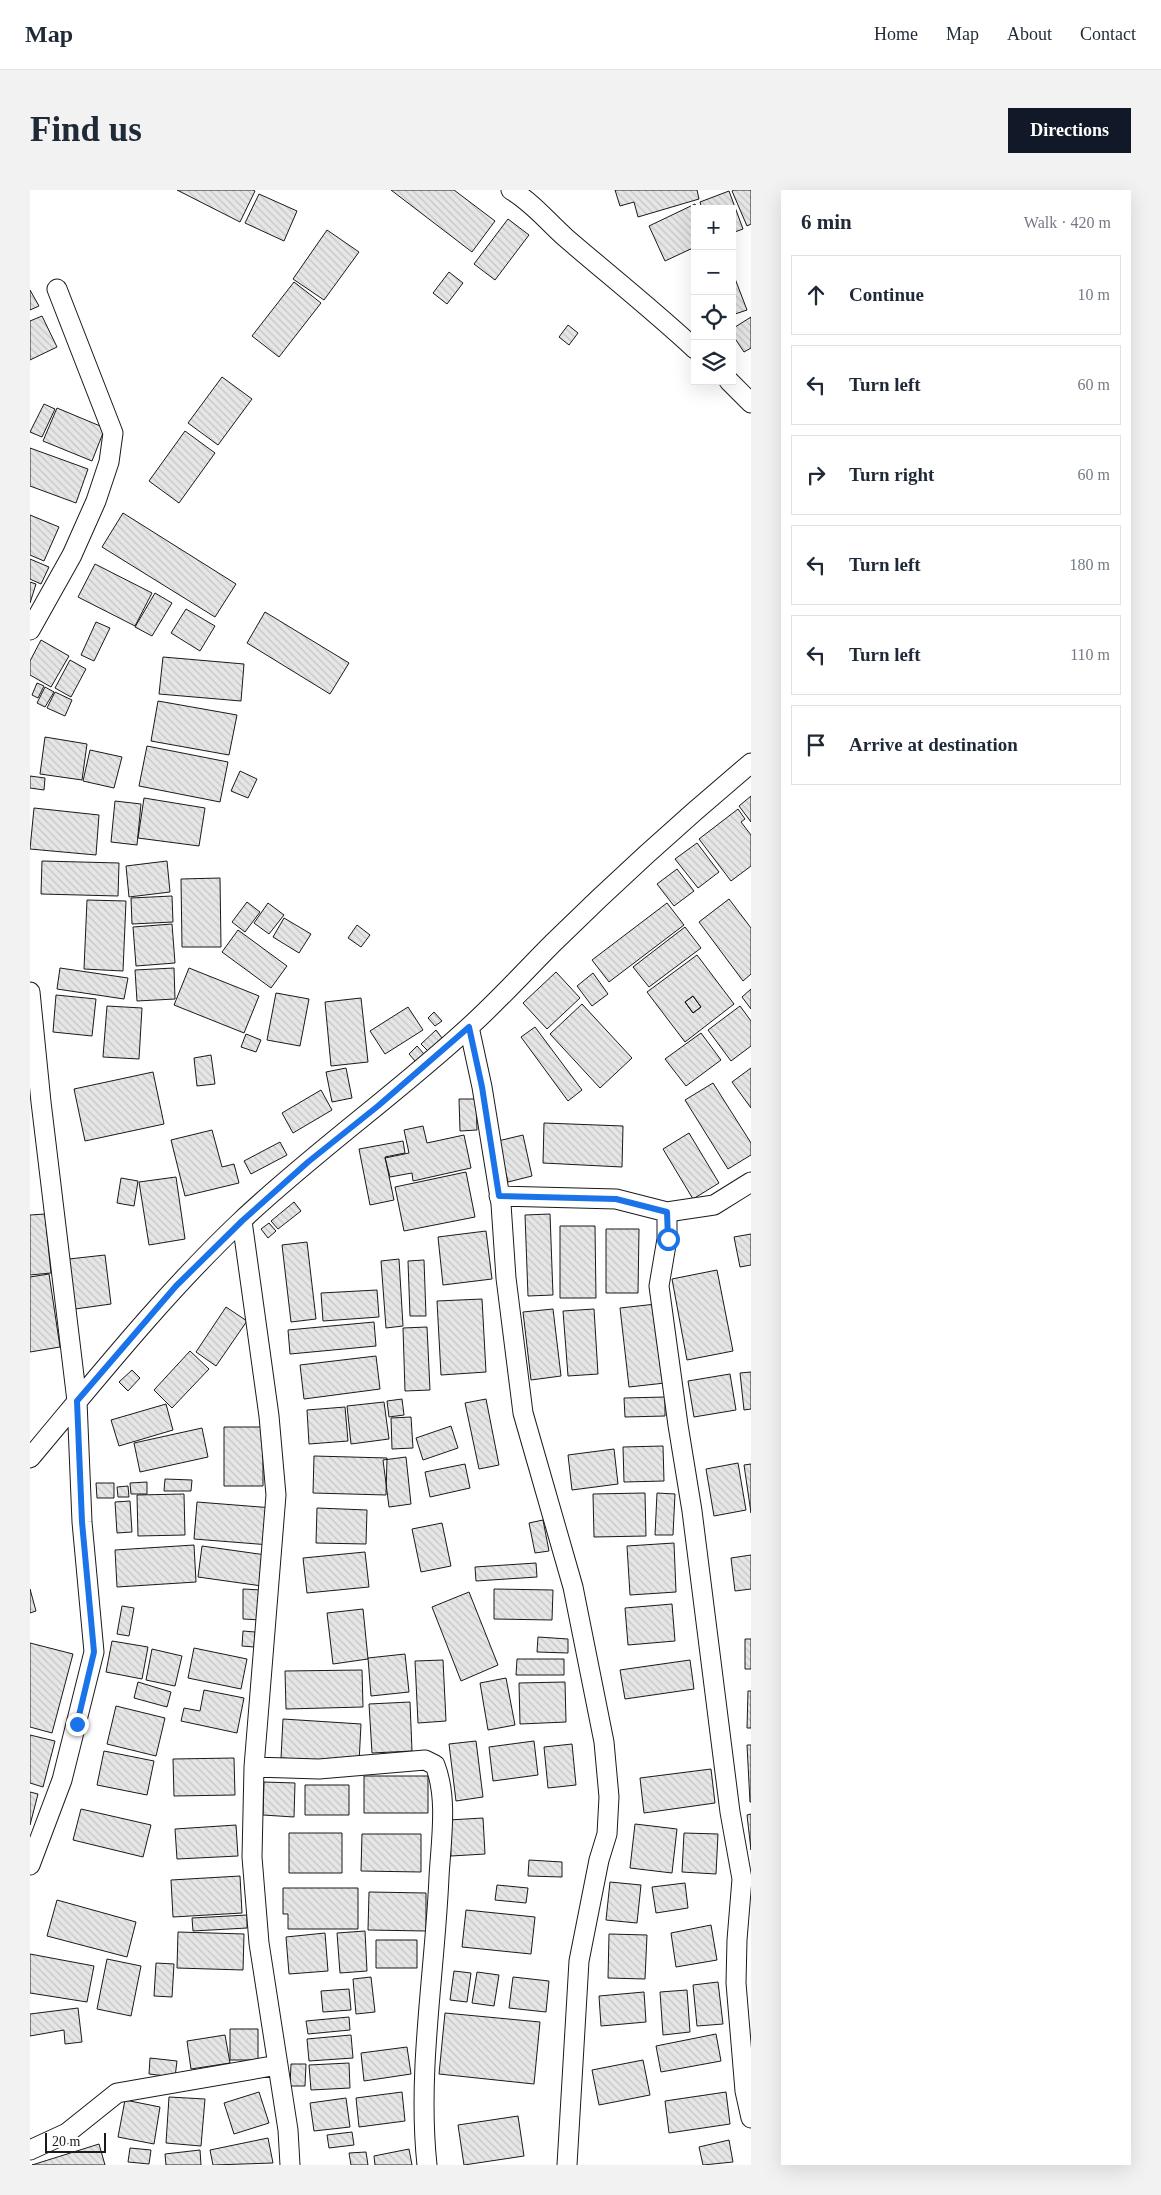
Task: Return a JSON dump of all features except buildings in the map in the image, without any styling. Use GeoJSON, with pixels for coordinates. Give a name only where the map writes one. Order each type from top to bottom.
{"type":"FeatureCollection","features":[{"type":"Feature","properties":{"kind":"street"},"geometry":{"type":"LineString","coordinates":[[517,192],[565,237],[664,320],[691,345]]}},
{"type":"Feature","properties":{"kind":"street"},"geometry":{"type":"LineString","coordinates":[[30,630],[72,555],[96,501],[110,462],[113,432],[57,289]]}},
{"type":"Feature","properties":{"kind":"street"},"geometry":{"type":"LineString","coordinates":[[733,385],[751,403]]}},
{"type":"Feature","properties":{"kind":"street"},"geometry":{"type":"LineString","coordinates":[[30,1458],[176,1286],[242,1221],[308,1162],[378,1106],[469,1027],[553,943],[657,844],[751,762]]}},
{"type":"Feature","properties":{"kind":"street"},"geometry":{"type":"LineString","coordinates":[[30,992],[34,1080],[77,1401],[82,1522],[94,1652],[62,1780],[30,1864]]}},
{"type":"Feature","properties":{"kind":"street"},"geometry":{"type":"LineString","coordinates":[[469,1027],[482,1087],[499,1196],[515,1356],[523,1413],[573,1587],[604,1742],[609,1796],[607,1834],[599,1860],[579,1961],[567,2165]]}},
{"type":"Feature","properties":{"kind":"street"},"geometry":{"type":"LineString","coordinates":[[499,1196],[616,1199],[667,1212],[714,1206],[751,1182]]}},
{"type":"Feature","properties":{"kind":"street"},"geometry":{"type":"LineString","coordinates":[[667,1212],[668,1239],[659,1286],[692,1511],[730,1812],[742,1879],[736,1983],[745,2091],[751,2118]]}},
{"type":"Feature","properties":{"kind":"street"},"geometry":{"type":"LineString","coordinates":[[242,1221],[269,1416],[276,1495],[254,1767],[252,1858],[260,1943],[288,2130],[290,2165]]}},
{"type":"Feature","properties":{"kind":"street"},"geometry":{"type":"LineString","coordinates":[[254,1767],[319,1769],[425,1760],[434,1764],[441,1780],[442,1833],[438,1915],[423,2097],[427,2165]]}},
{"type":"Feature","properties":{"kind":"street"},"geometry":{"type":"LineString","coordinates":[[30,2150],[67,2133],[117,2093],[278,2065]]}},
{"type":"Feature","properties":{"kind":"route"},"geometry":{"type":"LineString","coordinates":[[77,1724],[94,1652],[82,1522],[77,1401],[176,1286],[242,1221],[308,1162],[378,1106],[469,1027],[482,1087],[499,1196],[616,1199],[667,1212],[668,1239]]}}]}
